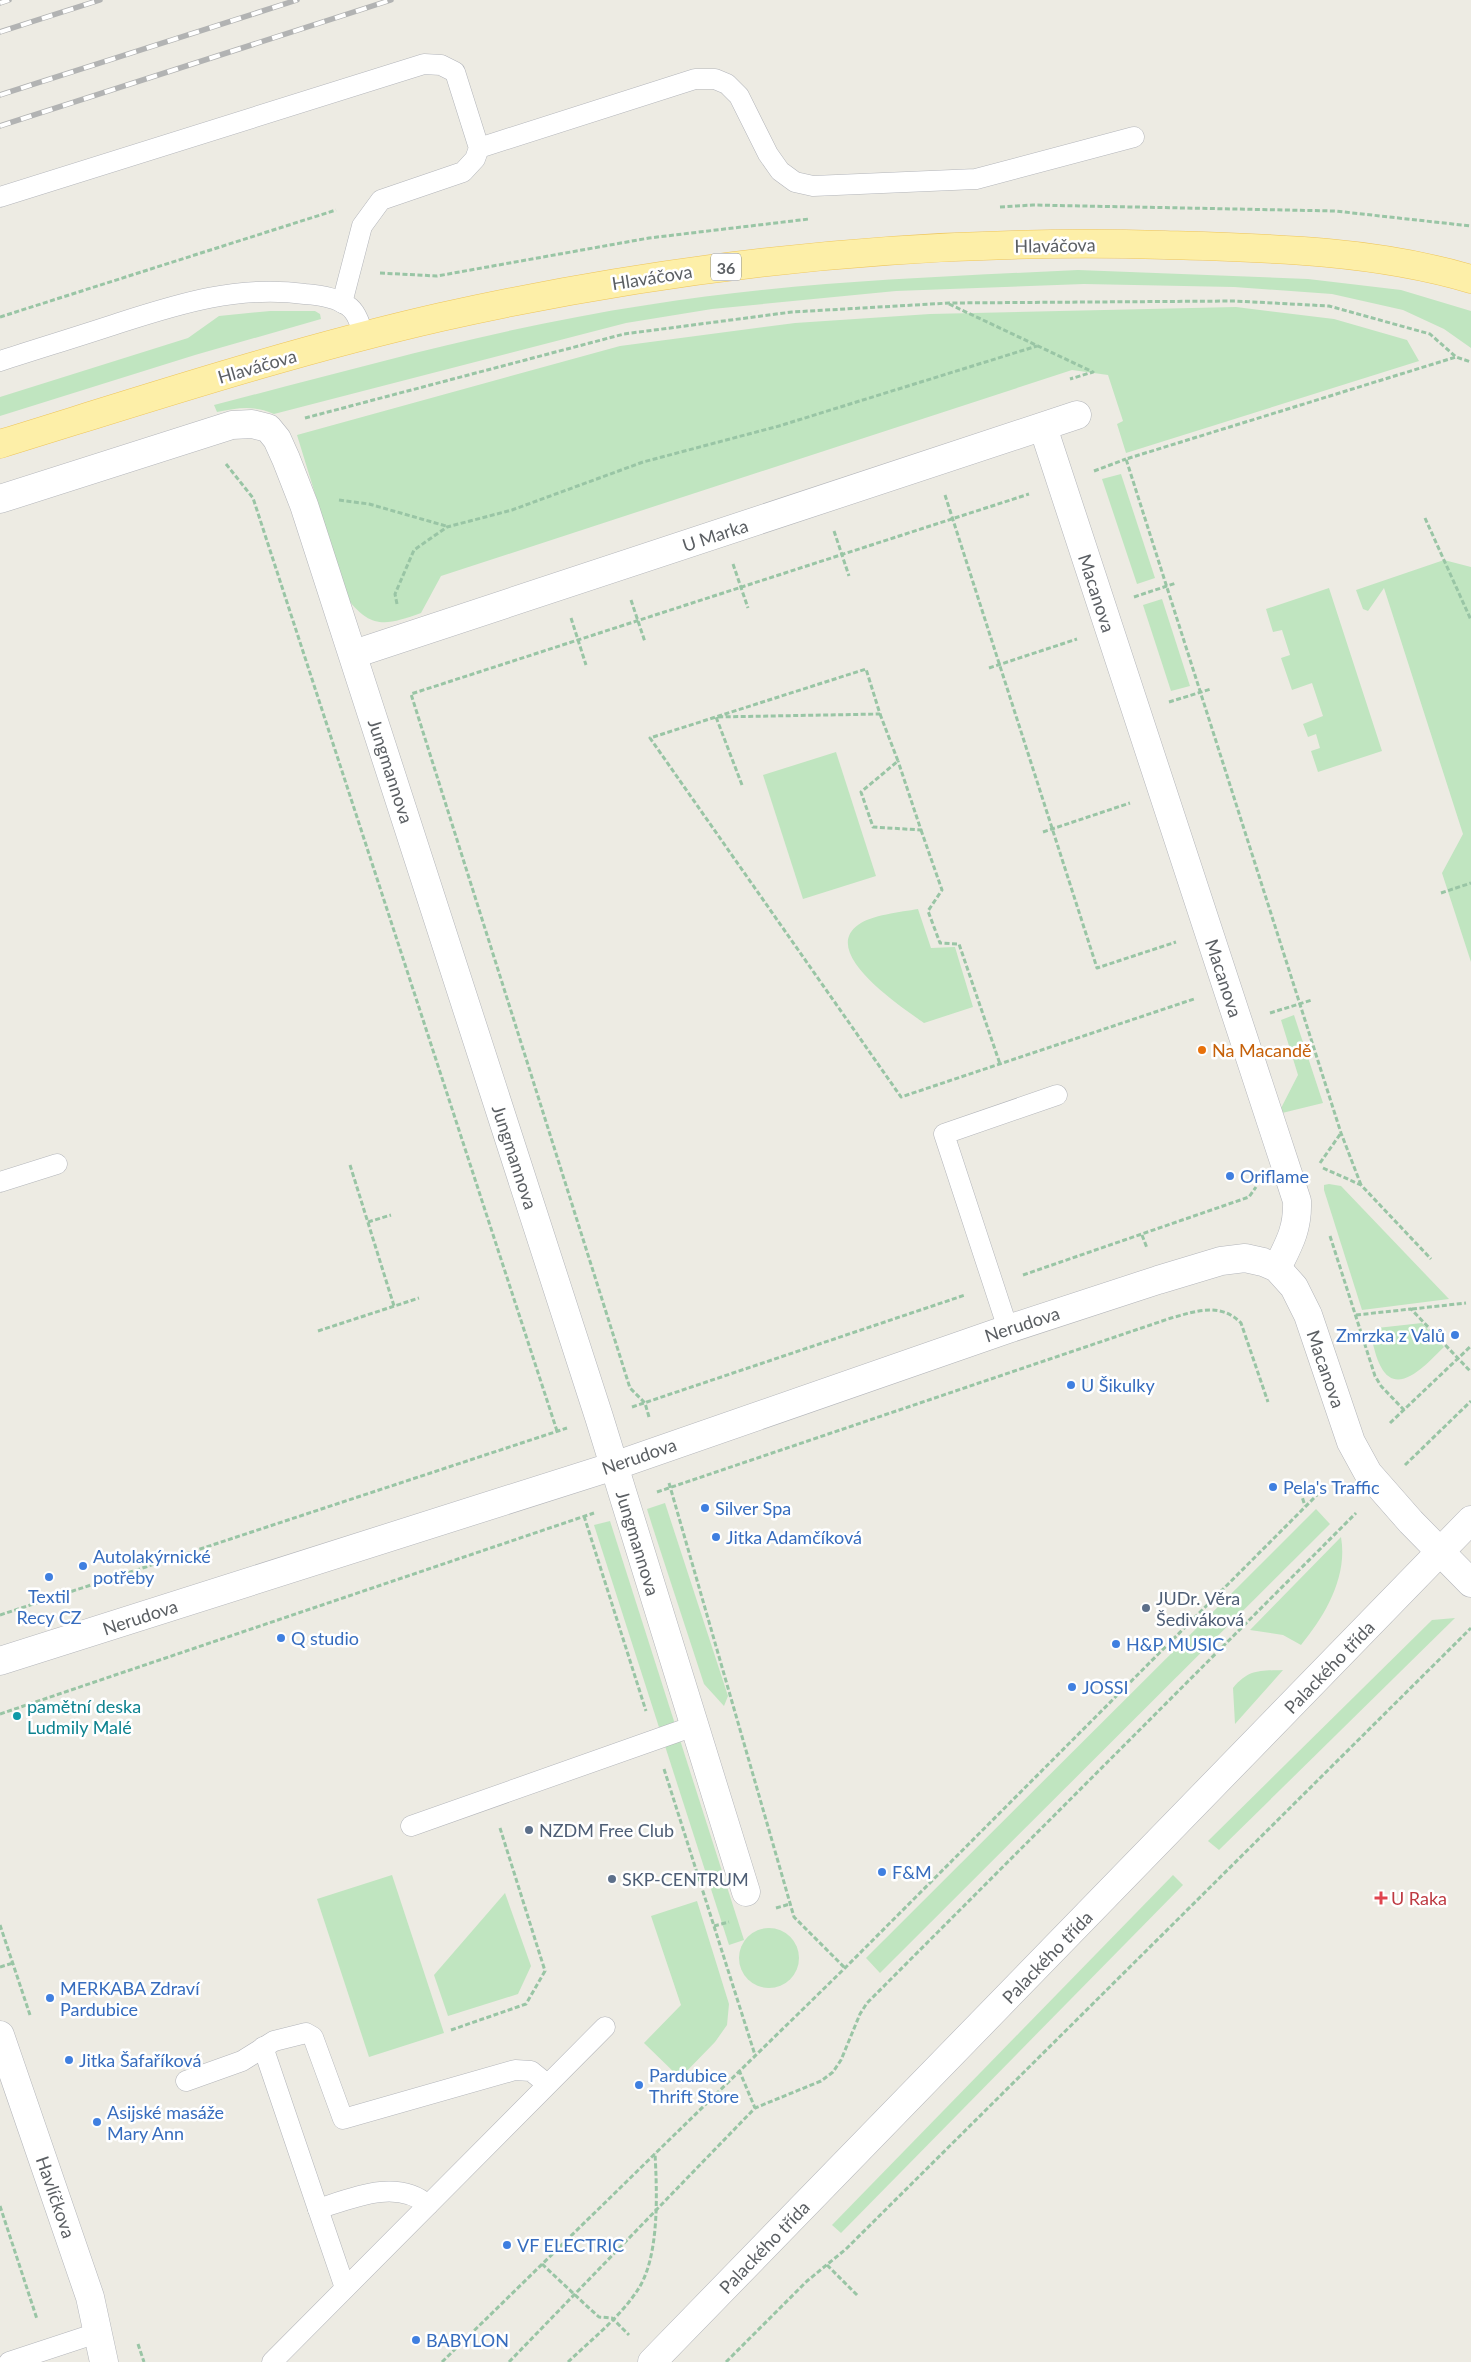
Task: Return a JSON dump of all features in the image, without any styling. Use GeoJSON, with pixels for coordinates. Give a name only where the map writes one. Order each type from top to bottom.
{"type":"FeatureCollection","features":[{"type":"Feature","properties":{"kind":"main road","name":"Hlaváčova"},"geometry":{"type":"LineString","coordinates":[[0,444],[211,379],[363,336],[440,317],[568,290],[682,272],[791,259],[888,250],[1125,244],[1222,247],[1332,254],[1413,265],[1471,279]]}},
{"type":"Feature","properties":{"kind":"street","name":"U Marka"},"geometry":{"type":"LineString","coordinates":[[354,654],[1077,416]]}},
{"type":"Feature","properties":{"kind":"street"},"geometry":{"type":"LineString","coordinates":[[0,499],[212,430],[252,424],[268,428]]}},
{"type":"Feature","properties":{"kind":"street","name":"Macanova"},"geometry":{"type":"LineString","coordinates":[[1043,426],[1297,1201],[1297,1220],[1292,1239],[1277,1268],[1294,1287],[1304,1305],[1357,1456],[1380,1489],[1440,1552]]}},
{"type":"Feature","properties":{"kind":"street","name":"Jungmannova"},"geometry":{"type":"LineString","coordinates":[[268,428],[277,439],[304,505],[354,654],[614,1466],[746,1892]]}},
{"type":"Feature","properties":{"kind":"street","name":"Nerudova"},"geometry":{"type":"LineString","coordinates":[[0,1661],[614,1466],[1008,1329],[1221,1261],[1245,1258],[1263,1262],[1277,1268]]}},
{"type":"Feature","properties":{"kind":"street","name":"Palackého třída"},"geometry":{"type":"LineString","coordinates":[[653,2361],[1471,1520]]}},
{"type":"Feature","properties":{"kind":"street"},"geometry":{"type":"LineString","coordinates":[[1440,1552],[1471,1583]]}},
{"type":"Feature","properties":{"kind":"street","name":"Havlíčkova"},"geometry":{"type":"LineString","coordinates":[[0,2035],[90,2297],[104,2362]]}},
{"type":"Feature","properties":{"kind":"lane"},"geometry":{"type":"LineString","coordinates":[[0,197],[424,64],[441,65],[455,72],[479,148],[475,159],[463,172],[381,200],[362,226],[342,303]]}},
{"type":"Feature","properties":{"kind":"lane"},"geometry":{"type":"LineString","coordinates":[[479,148],[695,79],[715,79],[726,84],[739,96],[768,154],[780,171],[795,182],[813,186],[976,179],[1134,137]]}},
{"type":"Feature","properties":{"kind":"lane"},"geometry":{"type":"LineString","coordinates":[[0,361],[180,304],[227,293],[278,290],[317,295],[350,307],[356,314],[363,336]]}},
{"type":"Feature","properties":{"kind":"lane"},"geometry":{"type":"LineString","coordinates":[[1008,1329],[944,1134],[1057,1095]]}},
{"type":"Feature","properties":{"kind":"lane"},"geometry":{"type":"LineString","coordinates":[[0,1182],[57,1164]]}},
{"type":"Feature","properties":{"kind":"lane"},"geometry":{"type":"LineString","coordinates":[[411,1826],[694,1726]]}},
{"type":"Feature","properties":{"kind":"lane"},"geometry":{"type":"LineString","coordinates":[[272,2362],[605,2026]]}},
{"type":"Feature","properties":{"kind":"lane"},"geometry":{"type":"LineString","coordinates":[[186,2081],[242,2061],[263,2047],[301,2033],[310,2034],[315,2042],[343,2119],[515,2070],[530,2071],[547,2084]]}},
{"type":"Feature","properties":{"kind":"lane"},"geometry":{"type":"LineString","coordinates":[[263,2047],[345,2288]]}},
{"type":"Feature","properties":{"kind":"lane"},"geometry":{"type":"LineString","coordinates":[[318,2209],[370,2193],[395,2192],[414,2195],[428,2205]]}},
{"type":"Feature","properties":{"kind":"lane"},"geometry":{"type":"LineString","coordinates":[[8,2362],[97,2333]]}},
{"type":"Feature","properties":{"kind":"path"},"geometry":{"type":"LineString","coordinates":[[0,317],[322,213],[381,200]]}},
{"type":"Feature","properties":{"kind":"path"},"geometry":{"type":"LineString","coordinates":[[1298,209],[1335,210],[1471,226]]}},
{"type":"Feature","properties":{"kind":"path"},"geometry":{"type":"LineString","coordinates":[[268,428],[624,334],[792,312],[949,303],[1235,301],[1329,306],[1430,334],[1456,357],[1471,362]]}},
{"type":"Feature","properties":{"kind":"path"},"geometry":{"type":"LineString","coordinates":[[949,303],[1093,372],[1066,380],[1077,416]]}},
{"type":"Feature","properties":{"kind":"path"},"geometry":{"type":"LineString","coordinates":[[406,637],[395,594],[414,550],[447,527],[512,510],[643,462],[778,426],[1037,346]]}},
{"type":"Feature","properties":{"kind":"path"},"geometry":{"type":"LineString","coordinates":[[1256,1187],[1249,1197],[645,1403],[630,1388],[411,694],[1062,484],[1126,459],[1456,357]]}},
{"type":"Feature","properties":{"kind":"path"},"geometry":{"type":"LineString","coordinates":[[0,1615],[557,1431],[253,498],[220,457]]}},
{"type":"Feature","properties":{"kind":"path"},"geometry":{"type":"LineString","coordinates":[[1126,459],[1341,1133],[1361,1185]]}},
{"type":"Feature","properties":{"kind":"path"},"geometry":{"type":"LineString","coordinates":[[304,505],[332,499],[369,504],[447,527]]}},
{"type":"Feature","properties":{"kind":"path"},"geometry":{"type":"LineString","coordinates":[[824,499],[849,576]]}},
{"type":"Feature","properties":{"kind":"path"},"geometry":{"type":"LineString","coordinates":[[1425,518],[1471,620]]}},
{"type":"Feature","properties":{"kind":"path"},"geometry":{"type":"LineString","coordinates":[[953,519],[1097,968],[1178,942]]}},
{"type":"Feature","properties":{"kind":"path"},"geometry":{"type":"LineString","coordinates":[[722,532],[748,608]]}},
{"type":"Feature","properties":{"kind":"path"},"geometry":{"type":"LineString","coordinates":[[620,566],[645,642]]}},
{"type":"Feature","properties":{"kind":"path"},"geometry":{"type":"LineString","coordinates":[[990,668],[1105,618],[1176,583]]}},
{"type":"Feature","properties":{"kind":"path"},"geometry":{"type":"LineString","coordinates":[[560,586],[586,665]]}},
{"type":"Feature","properties":{"kind":"path"},"geometry":{"type":"LineString","coordinates":[[1000,1064],[958,944],[940,943],[928,911],[942,890],[866,669],[650,738],[901,1097],[1000,1064],[1197,998]]}},
{"type":"Feature","properties":{"kind":"path"},"geometry":{"type":"LineString","coordinates":[[1136,712],[1212,689]]}},
{"type":"Feature","properties":{"kind":"path"},"geometry":{"type":"LineString","coordinates":[[716,717],[880,714]]}},
{"type":"Feature","properties":{"kind":"path"},"geometry":{"type":"LineString","coordinates":[[716,717],[742,785]]}},
{"type":"Feature","properties":{"kind":"path"},"geometry":{"type":"LineString","coordinates":[[898,761],[861,792],[873,827],[921,830]]}},
{"type":"Feature","properties":{"kind":"path"},"geometry":{"type":"LineString","coordinates":[[1043,832],[1163,792]]}},
{"type":"Feature","properties":{"kind":"path"},"geometry":{"type":"LineString","coordinates":[[1441,893],[1471,883]]}},
{"type":"Feature","properties":{"kind":"path"},"geometry":{"type":"LineString","coordinates":[[1238,1023],[1312,1000]]}},
{"type":"Feature","properties":{"kind":"path"},"geometry":{"type":"LineString","coordinates":[[1341,1133],[1318,1166],[1361,1185],[1431,1258]]}},
{"type":"Feature","properties":{"kind":"path"},"geometry":{"type":"LineString","coordinates":[[350,1165],[394,1306]]}},
{"type":"Feature","properties":{"kind":"path"},"geometry":{"type":"LineString","coordinates":[[368,1222],[391,1214]]}},
{"type":"Feature","properties":{"kind":"path"},"geometry":{"type":"LineString","coordinates":[[1329,1232],[1376,1376],[1404,1410]]}},
{"type":"Feature","properties":{"kind":"path"},"geometry":{"type":"LineString","coordinates":[[318,1330],[419,1298]]}},
{"type":"Feature","properties":{"kind":"path"},"geometry":{"type":"LineString","coordinates":[[1356,1315],[1466,1303]]}},
{"type":"Feature","properties":{"kind":"path"},"geometry":{"type":"LineString","coordinates":[[1411,1309],[1471,1372]]}},
{"type":"Feature","properties":{"kind":"path"},"geometry":{"type":"LineString","coordinates":[[845,1968],[794,1916],[670,1487],[1201,1310],[1218,1310],[1233,1314],[1242,1323],[1268,1402]]}},
{"type":"Feature","properties":{"kind":"path"},"geometry":{"type":"LineString","coordinates":[[1390,1423],[1471,1346]]}},
{"type":"Feature","properties":{"kind":"path"},"geometry":{"type":"LineString","coordinates":[[1420,1450],[1471,1401]]}},
{"type":"Feature","properties":{"kind":"path"},"geometry":{"type":"LineString","coordinates":[[1298,1484],[1306,1506]]}},
{"type":"Feature","properties":{"kind":"path"},"geometry":{"type":"LineString","coordinates":[[442,2362],[845,1968],[1317,1495]]}},
{"type":"Feature","properties":{"kind":"path"},"geometry":{"type":"LineString","coordinates":[[0,1714],[584,1516],[755,2055]]}},
{"type":"Feature","properties":{"kind":"path"},"geometry":{"type":"LineString","coordinates":[[510,2362],[658,2211],[755,2108],[822,2080],[833,2072],[841,2060],[860,2014],[868,2003],[1331,1538]]}},
{"type":"Feature","properties":{"kind":"path"},"geometry":{"type":"LineString","coordinates":[[726,2362],[807,2281],[853,2242],[1471,1628]]}},
{"type":"Feature","properties":{"kind":"path"},"geometry":{"type":"LineString","coordinates":[[451,2030],[526,2004],[545,1971],[490,1798]]}},
{"type":"Feature","properties":{"kind":"path"},"geometry":{"type":"LineString","coordinates":[[0,1967],[13,1963]]}},
{"type":"Feature","properties":{"kind":"path"},"geometry":{"type":"LineString","coordinates":[[739,2070],[755,2108]]}},
{"type":"Feature","properties":{"kind":"path"},"geometry":{"type":"LineString","coordinates":[[568,2362],[638,2290],[649,2261],[658,2211],[655,2153]]}},
{"type":"Feature","properties":{"kind":"path"},"geometry":{"type":"LineString","coordinates":[[0,2206],[47,2349]]}},
{"type":"Feature","properties":{"kind":"path"},"geometry":{"type":"LineString","coordinates":[[542,2264],[599,2317],[612,2318],[653,2361]]}},
{"type":"Feature","properties":{"kind":"path"},"geometry":{"type":"LineString","coordinates":[[827,2265],[858,2296]]}},
{"type":"Feature","properties":{"kind":"green space"},"geometry":{"type":"Polygon","coordinates":[[[1078,270],[1308,279],[1401,290],[1471,311],[1471,348],[1444,329],[1403,310],[1332,294],[1234,287],[1084,284],[896,291],[712,309],[626,323],[274,414],[253,408],[217,412],[214,405],[484,337],[592,314],[647,305],[701,297],[808,286],[916,278],[1078,270]]]}},
{"type":"Feature","properties":{"kind":"green space"},"geometry":{"type":"Polygon","coordinates":[[[1236,307],[1334,319],[1407,340],[1419,361],[1126,453],[1117,424],[1123,421],[1108,375],[1072,370],[441,576],[421,613],[389,622],[380,622],[364,616],[347,598],[297,435],[620,346],[795,323],[930,314],[1236,307]]]}},
{"type":"Feature","properties":{"kind":"green space"},"geometry":{"type":"Polygon","coordinates":[[[270,311],[315,311],[320,314],[321,319],[195,355],[0,416],[0,397],[188,338],[219,316],[270,311]]]}},
{"type":"Feature","properties":{"kind":"green space"},"geometry":{"type":"Polygon","coordinates":[[[1121,474],[1155,578],[1137,584],[1102,479],[1121,474]]]}},
{"type":"Feature","properties":{"kind":"green space"},"geometry":{"type":"Polygon","coordinates":[[[1444,560],[1471,567],[1471,962],[1442,873],[1463,834],[1384,588],[1368,611],[1363,609],[1356,590],[1444,560]]]}},
{"type":"Feature","properties":{"kind":"green space"},"geometry":{"type":"Polygon","coordinates":[[[1329,588],[1382,751],[1318,772],[1311,751],[1320,748],[1316,734],[1308,737],[1303,724],[1323,716],[1312,683],[1292,690],[1281,658],[1290,655],[1282,630],[1273,632],[1266,609],[1329,588]]]}},
{"type":"Feature","properties":{"kind":"green space"},"geometry":{"type":"Polygon","coordinates":[[[1162,599],[1190,686],[1171,691],[1143,605],[1162,599]]]}},
{"type":"Feature","properties":{"kind":"green space"},"geometry":{"type":"Polygon","coordinates":[[[836,752],[876,876],[803,899],[763,775],[836,752]]]}},
{"type":"Feature","properties":{"kind":"green space"},"geometry":{"type":"Polygon","coordinates":[[[918,909],[931,948],[955,947],[973,1007],[924,1023],[868,979],[856,964],[849,950],[849,937],[858,925],[886,914],[918,909]]]}},
{"type":"Feature","properties":{"kind":"green space"},"geometry":{"type":"Polygon","coordinates":[[[1294,1015],[1323,1103],[1278,1114],[1298,1075],[1281,1020],[1294,1015]]]}},
{"type":"Feature","properties":{"kind":"green space"},"geometry":{"type":"Polygon","coordinates":[[[1324,1185],[1341,1186],[1449,1299],[1362,1310],[1324,1190],[1324,1185]]]}},
{"type":"Feature","properties":{"kind":"green space"},"geometry":{"type":"Polygon","coordinates":[[[1422,1323],[1444,1347],[1413,1374],[1396,1379],[1388,1376],[1379,1364],[1371,1337],[1377,1328],[1422,1323]]]}},
{"type":"Feature","properties":{"kind":"green space"},"geometry":{"type":"Polygon","coordinates":[[[665,1503],[728,1696],[724,1706],[704,1684],[647,1509],[665,1503]]]}},
{"type":"Feature","properties":{"kind":"green space"},"geometry":{"type":"Polygon","coordinates":[[[1316,1509],[1330,1524],[880,1973],[866,1958],[1316,1509]]]}},
{"type":"Feature","properties":{"kind":"green space"},"geometry":{"type":"Polygon","coordinates":[[[610,1521],[744,1940],[729,1945],[594,1525],[610,1521]]]}},
{"type":"Feature","properties":{"kind":"green space"},"geometry":{"type":"Polygon","coordinates":[[[1341,1537],[1341,1567],[1333,1595],[1318,1622],[1301,1645],[1283,1635],[1250,1630],[1341,1537]]]}},
{"type":"Feature","properties":{"kind":"green space"},"geometry":{"type":"Polygon","coordinates":[[[1455,1618],[1219,1850],[1208,1841],[1432,1620],[1455,1618]]]}},
{"type":"Feature","properties":{"kind":"green space"},"geometry":{"type":"Polygon","coordinates":[[[1283,1670],[1235,1724],[1233,1688],[1244,1677],[1255,1672],[1283,1670]]]}},
{"type":"Feature","properties":{"kind":"green space"},"geometry":{"type":"Polygon","coordinates":[[[392,1875],[444,2033],[369,2057],[317,1899],[392,1875]]]}},
{"type":"Feature","properties":{"kind":"green space"},"geometry":{"type":"Polygon","coordinates":[[[1173,1875],[1183,1885],[841,2233],[832,2225],[1173,1875]]]}},
{"type":"Feature","properties":{"kind":"green space"},"geometry":{"type":"Polygon","coordinates":[[[505,1893],[531,1966],[518,1994],[448,2016],[434,1975],[505,1893]]]}},
{"type":"Feature","properties":{"kind":"green space"},"geometry":{"type":"Polygon","coordinates":[[[697,1901],[729,2004],[727,2025],[715,2042],[680,2078],[644,2043],[681,2005],[651,1916],[697,1901]]]}},
{"type":"Feature","properties":{"kind":"green space"},"geometry":{"type":"Polygon","coordinates":[[[769,1928],[781,1930],[794,1941],[799,1958],[797,1970],[786,1983],[769,1988],[757,1986],[744,1975],[739,1958],[741,1946],[752,1933],[769,1928]]]}},
{"type":"Feature","properties":{"kind":"railway"},"geometry":{"type":"LineString","coordinates":[[0,3],[9,0]]}},
{"type":"Feature","properties":{"kind":"railway"},"geometry":{"type":"LineString","coordinates":[[0,32],[100,0]]}},
{"type":"Feature","properties":{"kind":"railway"},"geometry":{"type":"LineString","coordinates":[[0,95],[297,0]]}},
{"type":"Feature","properties":{"kind":"railway"},"geometry":{"type":"LineString","coordinates":[[0,126],[391,0]]}},
{"type":"Feature","properties":{"kind":"place","name":"Na Macandě"},"geometry":{"type":"Point","coordinates":[1202,1050]}},
{"type":"Feature","properties":{"kind":"place","name":"Oriflame"},"geometry":{"type":"Point","coordinates":[1230,1176]}},
{"type":"Feature","properties":{"kind":"place","name":"Zmrzka z Valů"},"geometry":{"type":"Point","coordinates":[1455,1335]}},
{"type":"Feature","properties":{"kind":"place","name":"U Šikulky"},"geometry":{"type":"Point","coordinates":[1071,1385]}},
{"type":"Feature","properties":{"kind":"place","name":"Pela's Traffic"},"geometry":{"type":"Point","coordinates":[1273,1487]}},
{"type":"Feature","properties":{"kind":"place","name":"Silver Spa"},"geometry":{"type":"Point","coordinates":[705,1508]}},
{"type":"Feature","properties":{"kind":"place","name":"Jitka Adamčíková"},"geometry":{"type":"Point","coordinates":[716,1537]}},
{"type":"Feature","properties":{"kind":"place","name":"Autolakýrnické potřeby"},"geometry":{"type":"Point","coordinates":[83,1566]}},
{"type":"Feature","properties":{"kind":"place","name":"Textil Recy CZ"},"geometry":{"type":"Point","coordinates":[49,1577]}},
{"type":"Feature","properties":{"kind":"place","name":"JUDr. Věra Šediváková"},"geometry":{"type":"Point","coordinates":[1146,1608]}},
{"type":"Feature","properties":{"kind":"place","name":"Q studio"},"geometry":{"type":"Point","coordinates":[281,1638]}},
{"type":"Feature","properties":{"kind":"place","name":"H&P MUSIC"},"geometry":{"type":"Point","coordinates":[1116,1644]}},
{"type":"Feature","properties":{"kind":"place","name":"JOSSI"},"geometry":{"type":"Point","coordinates":[1072,1687]}},
{"type":"Feature","properties":{"kind":"place","name":"pamětní deska Ludmily Malé"},"geometry":{"type":"Point","coordinates":[17,1716]}},
{"type":"Feature","properties":{"kind":"place","name":"NZDM Free Club"},"geometry":{"type":"Point","coordinates":[529,1830]}},
{"type":"Feature","properties":{"kind":"place","name":"F&M"},"geometry":{"type":"Point","coordinates":[882,1872]}},
{"type":"Feature","properties":{"kind":"place","name":"SKP-CENTRUM"},"geometry":{"type":"Point","coordinates":[612,1879]}},
{"type":"Feature","properties":{"kind":"place","name":"U Raka"},"geometry":{"type":"Point","coordinates":[1381,1898]}},
{"type":"Feature","properties":{"kind":"place","name":"MERKABA Zdraví Pardubice"},"geometry":{"type":"Point","coordinates":[50,1998]}},
{"type":"Feature","properties":{"kind":"place","name":"Jitka Šafaříková"},"geometry":{"type":"Point","coordinates":[69,2060]}},
{"type":"Feature","properties":{"kind":"place","name":"Pardubice Thrift Store"},"geometry":{"type":"Point","coordinates":[639,2085]}},
{"type":"Feature","properties":{"kind":"place","name":"Asijské masáže Mary Ann"},"geometry":{"type":"Point","coordinates":[97,2122]}},
{"type":"Feature","properties":{"kind":"place","name":"VF ELECTRIC"},"geometry":{"type":"Point","coordinates":[507,2245]}},
{"type":"Feature","properties":{"kind":"place","name":"BABYLON"},"geometry":{"type":"Point","coordinates":[416,2340]}}]}
